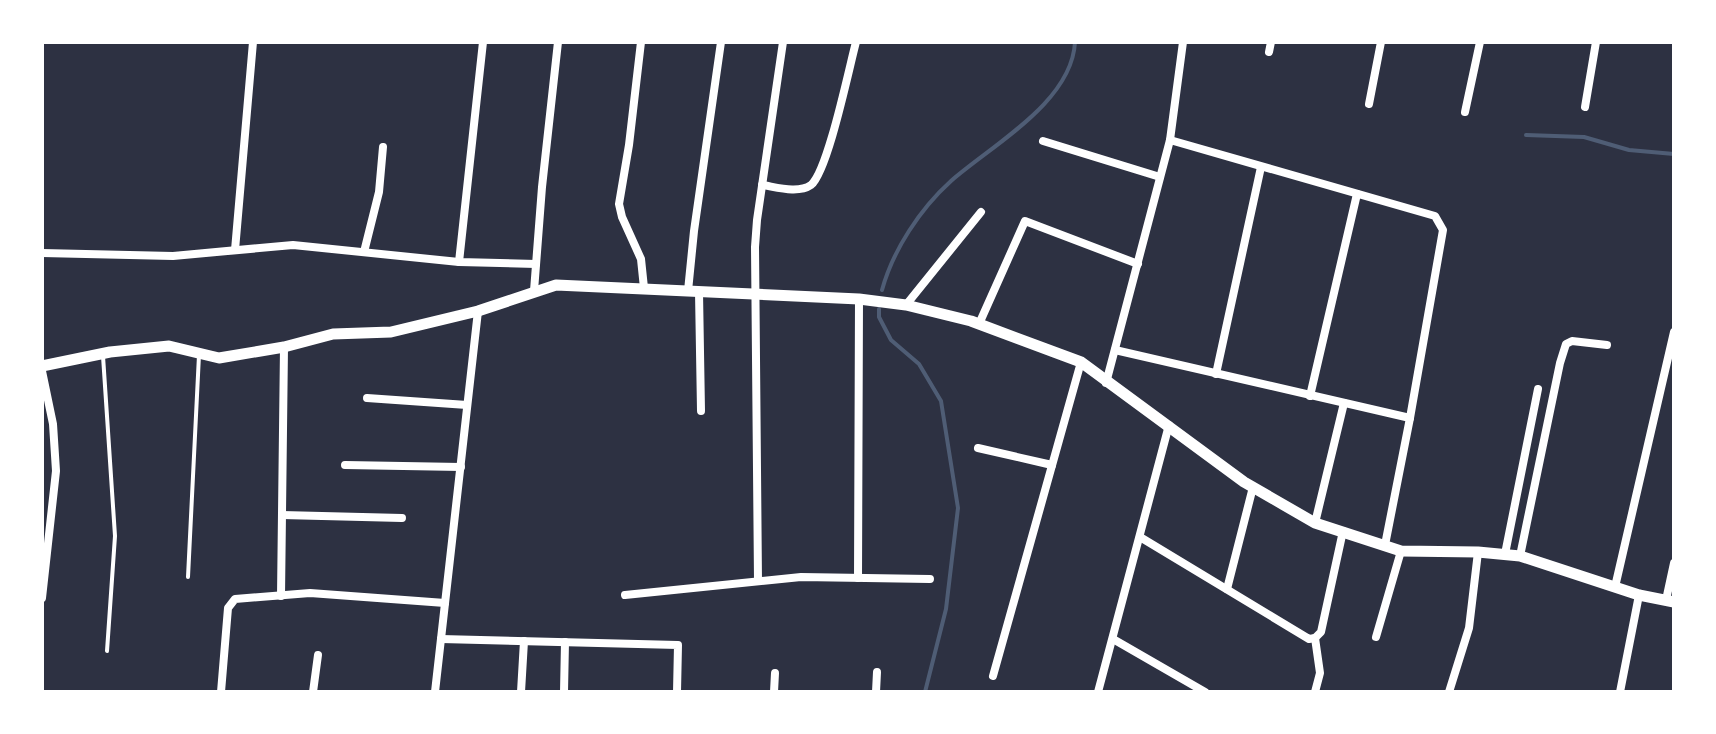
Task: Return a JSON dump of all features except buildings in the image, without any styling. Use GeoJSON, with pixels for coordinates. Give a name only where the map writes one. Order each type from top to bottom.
{"type":"FeatureCollection","features":[{"type":"Feature","properties":{"kind":"street"},"geometry":{"type":"LineString","coordinates":[[235,250],[253,42]]}},
{"type":"Feature","properties":{"kind":"street"},"geometry":{"type":"LineString","coordinates":[[459,262],[483,42]]}},
{"type":"Feature","properties":{"kind":"street"},"geometry":{"type":"LineString","coordinates":[[534,291],[558,42]]}},
{"type":"Feature","properties":{"kind":"street"},"geometry":{"type":"LineString","coordinates":[[641,42],[619,204],[641,259],[644,288]]}},
{"type":"Feature","properties":{"kind":"street"},"geometry":{"type":"LineString","coordinates":[[701,411],[694,231],[721,42]]}},
{"type":"Feature","properties":{"kind":"street"},"geometry":{"type":"LineString","coordinates":[[758,581],[755,247],[783,42]]}},
{"type":"Feature","properties":{"kind":"street"},"geometry":{"type":"LineString","coordinates":[[762,185],[800,189],[810,185],[817,177],[856,42]]}},
{"type":"Feature","properties":{"kind":"street"},"geometry":{"type":"LineString","coordinates":[[1106,383],[1170,140],[1183,42]]}},
{"type":"Feature","properties":{"kind":"street"},"geometry":{"type":"LineString","coordinates":[[1369,104],[1381,42]]}},
{"type":"Feature","properties":{"kind":"street"},"geometry":{"type":"LineString","coordinates":[[1465,112],[1480,42]]}},
{"type":"Feature","properties":{"kind":"street"},"geometry":{"type":"LineString","coordinates":[[1585,107],[1596,42]]}},
{"type":"Feature","properties":{"kind":"street"},"geometry":{"type":"LineString","coordinates":[[1170,140],[1435,216],[1443,230],[1385,545]]}},
{"type":"Feature","properties":{"kind":"street"},"geometry":{"type":"LineString","coordinates":[[1043,141],[1160,177]]}},
{"type":"Feature","properties":{"kind":"street"},"geometry":{"type":"LineString","coordinates":[[364,252],[379,192],[383,147]]}},
{"type":"Feature","properties":{"kind":"street"},"geometry":{"type":"LineString","coordinates":[[1216,374],[1261,167]]}},
{"type":"Feature","properties":{"kind":"street"},"geometry":{"type":"LineString","coordinates":[[1310,396],[1357,194]]}},
{"type":"Feature","properties":{"kind":"street"},"geometry":{"type":"LineString","coordinates":[[906,305],[981,212]]}},
{"type":"Feature","properties":{"kind":"street"},"geometry":{"type":"LineString","coordinates":[[979,324],[1025,221],[1138,264]]}},
{"type":"Feature","properties":{"kind":"street"},"geometry":{"type":"LineString","coordinates":[[42,253],[173,256],[293,245],[459,262],[536,264]]}},
{"type":"Feature","properties":{"kind":"street"},"geometry":{"type":"LineString","coordinates":[[42,598],[56,471],[53,424],[42,369],[103,353],[169,346],[219,358],[284,347],[333,334],[391,332],[478,311],[556,285],[859,299],[906,305],[979,324],[1081,362],[1253,487],[1315,523],[1401,551],[1520,556],[1639,595],[1670,601],[1674,563]]}},
{"type":"Feature","properties":{"kind":"street"},"geometry":{"type":"LineString","coordinates":[[858,578],[859,299]]}},
{"type":"Feature","properties":{"kind":"street"},"geometry":{"type":"LineString","coordinates":[[435,692],[478,311]]}},
{"type":"Feature","properties":{"kind":"street"},"geometry":{"type":"LineString","coordinates":[[1615,587],[1674,332]]}},
{"type":"Feature","properties":{"kind":"street"},"geometry":{"type":"LineString","coordinates":[[1520,556],[1566,344],[1572,341],[1607,345]]}},
{"type":"Feature","properties":{"kind":"street"},"geometry":{"type":"LineString","coordinates":[[281,596],[284,347]]}},
{"type":"Feature","properties":{"kind":"street"},"geometry":{"type":"LineString","coordinates":[[1115,350],[1410,418]]}},
{"type":"Feature","properties":{"kind":"street"},"geometry":{"type":"LineString","coordinates":[[993,676],[1081,362]]}},
{"type":"Feature","properties":{"kind":"street"},"geometry":{"type":"LineString","coordinates":[[1505,554],[1538,389]]}},
{"type":"Feature","properties":{"kind":"street"},"geometry":{"type":"LineString","coordinates":[[367,398],[467,405]]}},
{"type":"Feature","properties":{"kind":"street"},"geometry":{"type":"LineString","coordinates":[[1315,523],[1344,403]]}},
{"type":"Feature","properties":{"kind":"street"},"geometry":{"type":"LineString","coordinates":[[1098,692],[1169,425]]}},
{"type":"Feature","properties":{"kind":"street"},"geometry":{"type":"LineString","coordinates":[[978,448],[1052,465]]}},
{"type":"Feature","properties":{"kind":"street"},"geometry":{"type":"LineString","coordinates":[[345,465],[461,467]]}},
{"type":"Feature","properties":{"kind":"street"},"geometry":{"type":"LineString","coordinates":[[1227,589],[1253,487]]}},
{"type":"Feature","properties":{"kind":"street"},"geometry":{"type":"LineString","coordinates":[[282,515],[402,518]]}},
{"type":"Feature","properties":{"kind":"street"},"geometry":{"type":"LineString","coordinates":[[1140,537],[1309,639],[1321,632],[1343,531]]}},
{"type":"Feature","properties":{"kind":"street"},"geometry":{"type":"LineString","coordinates":[[1376,637],[1401,551]]}},
{"type":"Feature","properties":{"kind":"street"},"geometry":{"type":"LineString","coordinates":[[1449,692],[1469,628],[1478,552]]}},
{"type":"Feature","properties":{"kind":"street"},"geometry":{"type":"LineString","coordinates":[[625,595],[801,577],[930,579]]}},
{"type":"Feature","properties":{"kind":"street"},"geometry":{"type":"LineString","coordinates":[[221,692],[231,602],[235,599],[310,593],[445,603]]}},
{"type":"Feature","properties":{"kind":"street"},"geometry":{"type":"LineString","coordinates":[[1620,692],[1639,595]]}},
{"type":"Feature","properties":{"kind":"street"},"geometry":{"type":"LineString","coordinates":[[1315,638],[1320,673],[1315,692]]}},
{"type":"Feature","properties":{"kind":"street"},"geometry":{"type":"LineString","coordinates":[[441,639],[678,645],[677,692]]}},
{"type":"Feature","properties":{"kind":"street"},"geometry":{"type":"LineString","coordinates":[[1113,639],[1202,691]]}},
{"type":"Feature","properties":{"kind":"street"},"geometry":{"type":"LineString","coordinates":[[521,692],[524,641]]}},
{"type":"Feature","properties":{"kind":"street"},"geometry":{"type":"LineString","coordinates":[[564,692],[565,642]]}},
{"type":"Feature","properties":{"kind":"street"},"geometry":{"type":"LineString","coordinates":[[313,692],[318,655]]}},
{"type":"Feature","properties":{"kind":"street"},"geometry":{"type":"LineString","coordinates":[[876,692],[877,672]]}},
{"type":"Feature","properties":{"kind":"street"},"geometry":{"type":"LineString","coordinates":[[774,692],[775,673]]}},
{"type":"Feature","properties":{"kind":"lane"},"geometry":{"type":"LineString","coordinates":[[103,353],[115,536],[107,651]]}},
{"type":"Feature","properties":{"kind":"lane"},"geometry":{"type":"LineString","coordinates":[[188,577],[199,353]]}},
{"type":"Feature","properties":{"kind":"waterway"},"geometry":{"type":"LineString","coordinates":[[882,290],[900,245],[918,217],[951,181],[1045,103],[1070,64],[1075,42]]}},
{"type":"Feature","properties":{"kind":"waterway"},"geometry":{"type":"LineString","coordinates":[[1526,135],[1584,137],[1629,150],[1674,154]]}},
{"type":"Feature","properties":{"kind":"waterway"},"geometry":{"type":"LineString","coordinates":[[879,309],[879,317],[891,340],[919,364],[941,401],[958,508],[946,609],[925,692]]}}]}
